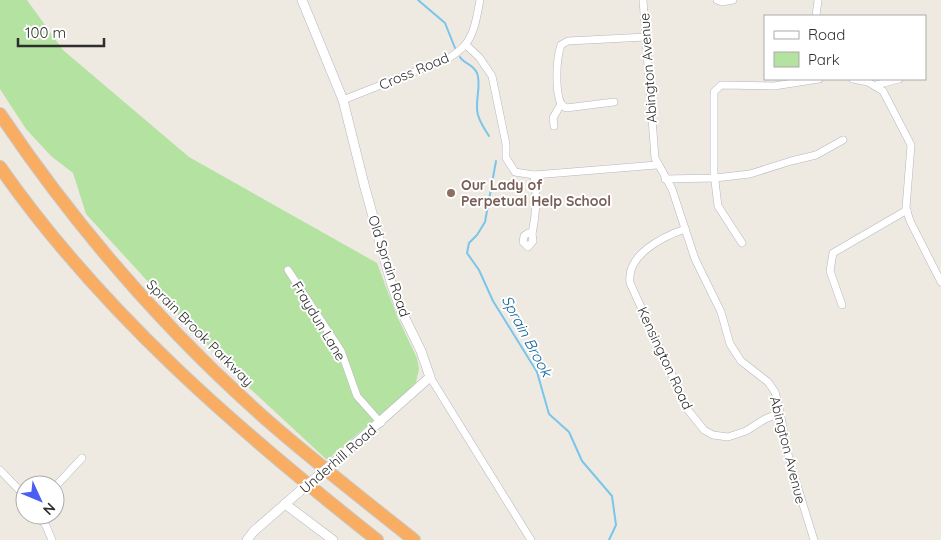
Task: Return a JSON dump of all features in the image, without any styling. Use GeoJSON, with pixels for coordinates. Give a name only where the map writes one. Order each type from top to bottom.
{"type":"FeatureCollection","features":[{"type":"Feature","properties":{"kind":"highway","name":"Sprain Brook Parkway"},"geometry":{"type":"LineString","coordinates":[[0,114],[79,223],[176,333],[272,424],[414,540]]}},
{"type":"Feature","properties":{"kind":"highway"},"geometry":{"type":"LineString","coordinates":[[0,167],[64,249],[154,347],[252,438],[377,540]]}},
{"type":"Feature","properties":{"kind":"street","name":"Old Sprain Road"},"geometry":{"type":"LineString","coordinates":[[302,0],[343,100],[364,184],[400,308],[421,351],[430,377],[531,540]]}},
{"type":"Feature","properties":{"kind":"street"},"geometry":{"type":"LineString","coordinates":[[480,0],[473,30],[466,45],[479,56],[492,76],[506,144],[506,158],[515,172],[534,175],[657,165]]}},
{"type":"Feature","properties":{"kind":"street","name":"Abington Avenue"},"geometry":{"type":"LineString","coordinates":[[643,0],[657,165],[672,189],[695,259],[721,312],[730,344],[741,361],[768,382],[775,392],[789,459],[814,540]]}},
{"type":"Feature","properties":{"kind":"street"},"geometry":{"type":"LineString","coordinates":[[720,1],[733,0]]}},
{"type":"Feature","properties":{"kind":"street"},"geometry":{"type":"LineString","coordinates":[[816,15],[818,0]]}},
{"type":"Feature","properties":{"kind":"street"},"geometry":{"type":"LineString","coordinates":[[614,102],[566,108],[561,104],[557,91],[558,53],[561,45],[568,41],[646,37]]}},
{"type":"Feature","properties":{"kind":"street","name":"Cross Road"},"geometry":{"type":"LineString","coordinates":[[343,100],[449,58],[466,45]]}},
{"type":"Feature","properties":{"kind":"street"},"geometry":{"type":"LineString","coordinates":[[742,243],[718,206],[715,178],[714,92],[721,86],[774,86],[813,80]]}},
{"type":"Feature","properties":{"kind":"street"},"geometry":{"type":"LineString","coordinates":[[856,80],[876,86],[883,91],[911,145],[906,210],[941,282]]}},
{"type":"Feature","properties":{"kind":"street"},"geometry":{"type":"LineString","coordinates":[[876,86],[896,80]]}},
{"type":"Feature","properties":{"kind":"street"},"geometry":{"type":"LineString","coordinates":[[554,126],[554,118],[561,104]]}},
{"type":"Feature","properties":{"kind":"street"},"geometry":{"type":"LineString","coordinates":[[665,179],[715,178],[750,174],[791,161],[816,156],[843,140]]}},
{"type":"Feature","properties":{"kind":"street"},"geometry":{"type":"LineString","coordinates":[[532,234],[536,214],[537,191],[534,175]]}},
{"type":"Feature","properties":{"kind":"street"},"geometry":{"type":"LineString","coordinates":[[842,305],[830,271],[833,252],[906,210]]}},
{"type":"Feature","properties":{"kind":"street","name":"Kensington Road"},"geometry":{"type":"LineString","coordinates":[[685,229],[674,233],[642,252],[634,261],[629,276],[630,283],[688,410],[704,430],[713,435],[728,437],[746,431],[765,419],[780,413]]}},
{"type":"Feature","properties":{"kind":"street","name":"Fraydun Lane"},"geometry":{"type":"LineString","coordinates":[[288,270],[341,351],[357,396],[380,422]]}},
{"type":"Feature","properties":{"kind":"street","name":"Underhill Road"},"geometry":{"type":"LineString","coordinates":[[246,540],[430,377]]}},
{"type":"Feature","properties":{"kind":"street"},"geometry":{"type":"LineString","coordinates":[[65,476],[82,458]]}},
{"type":"Feature","properties":{"kind":"street"},"geometry":{"type":"LineString","coordinates":[[0,470],[15,486]]}},
{"type":"Feature","properties":{"kind":"street"},"geometry":{"type":"LineString","coordinates":[[285,504],[333,540]]}},
{"type":"Feature","properties":{"kind":"street"},"geometry":{"type":"LineString","coordinates":[[45,525],[52,540]]}},
{"type":"Feature","properties":{"kind":"green space"},"geometry":{"type":"Polygon","coordinates":[[[0,0],[27,0],[63,50],[189,157],[377,263],[397,316],[417,358],[419,369],[416,382],[408,391],[327,460],[245,384],[184,321],[86,214],[73,173],[51,156],[26,129],[0,89],[0,0]]]}},
{"type":"Feature","properties":{"kind":"waterway","name":"Sprain Brook"},"geometry":{"type":"LineString","coordinates":[[418,0],[445,23],[455,48]]}},
{"type":"Feature","properties":{"kind":"waterway","name":"Sprain Brook"},"geometry":{"type":"LineString","coordinates":[[460,57],[477,73],[479,83],[477,110],[489,136]]}},
{"type":"Feature","properties":{"kind":"waterway","name":"Sprain Brook"},"geometry":{"type":"LineString","coordinates":[[496,161],[485,222],[477,235],[469,243],[467,253],[479,270],[493,301],[537,372],[549,414],[569,432],[582,461],[612,496],[616,525],[609,540]]}},
{"type":"Feature","properties":{"kind":"place","name":"Our Lady of Perpetual Help School"},"geometry":{"type":"Point","coordinates":[451,193]}}]}
